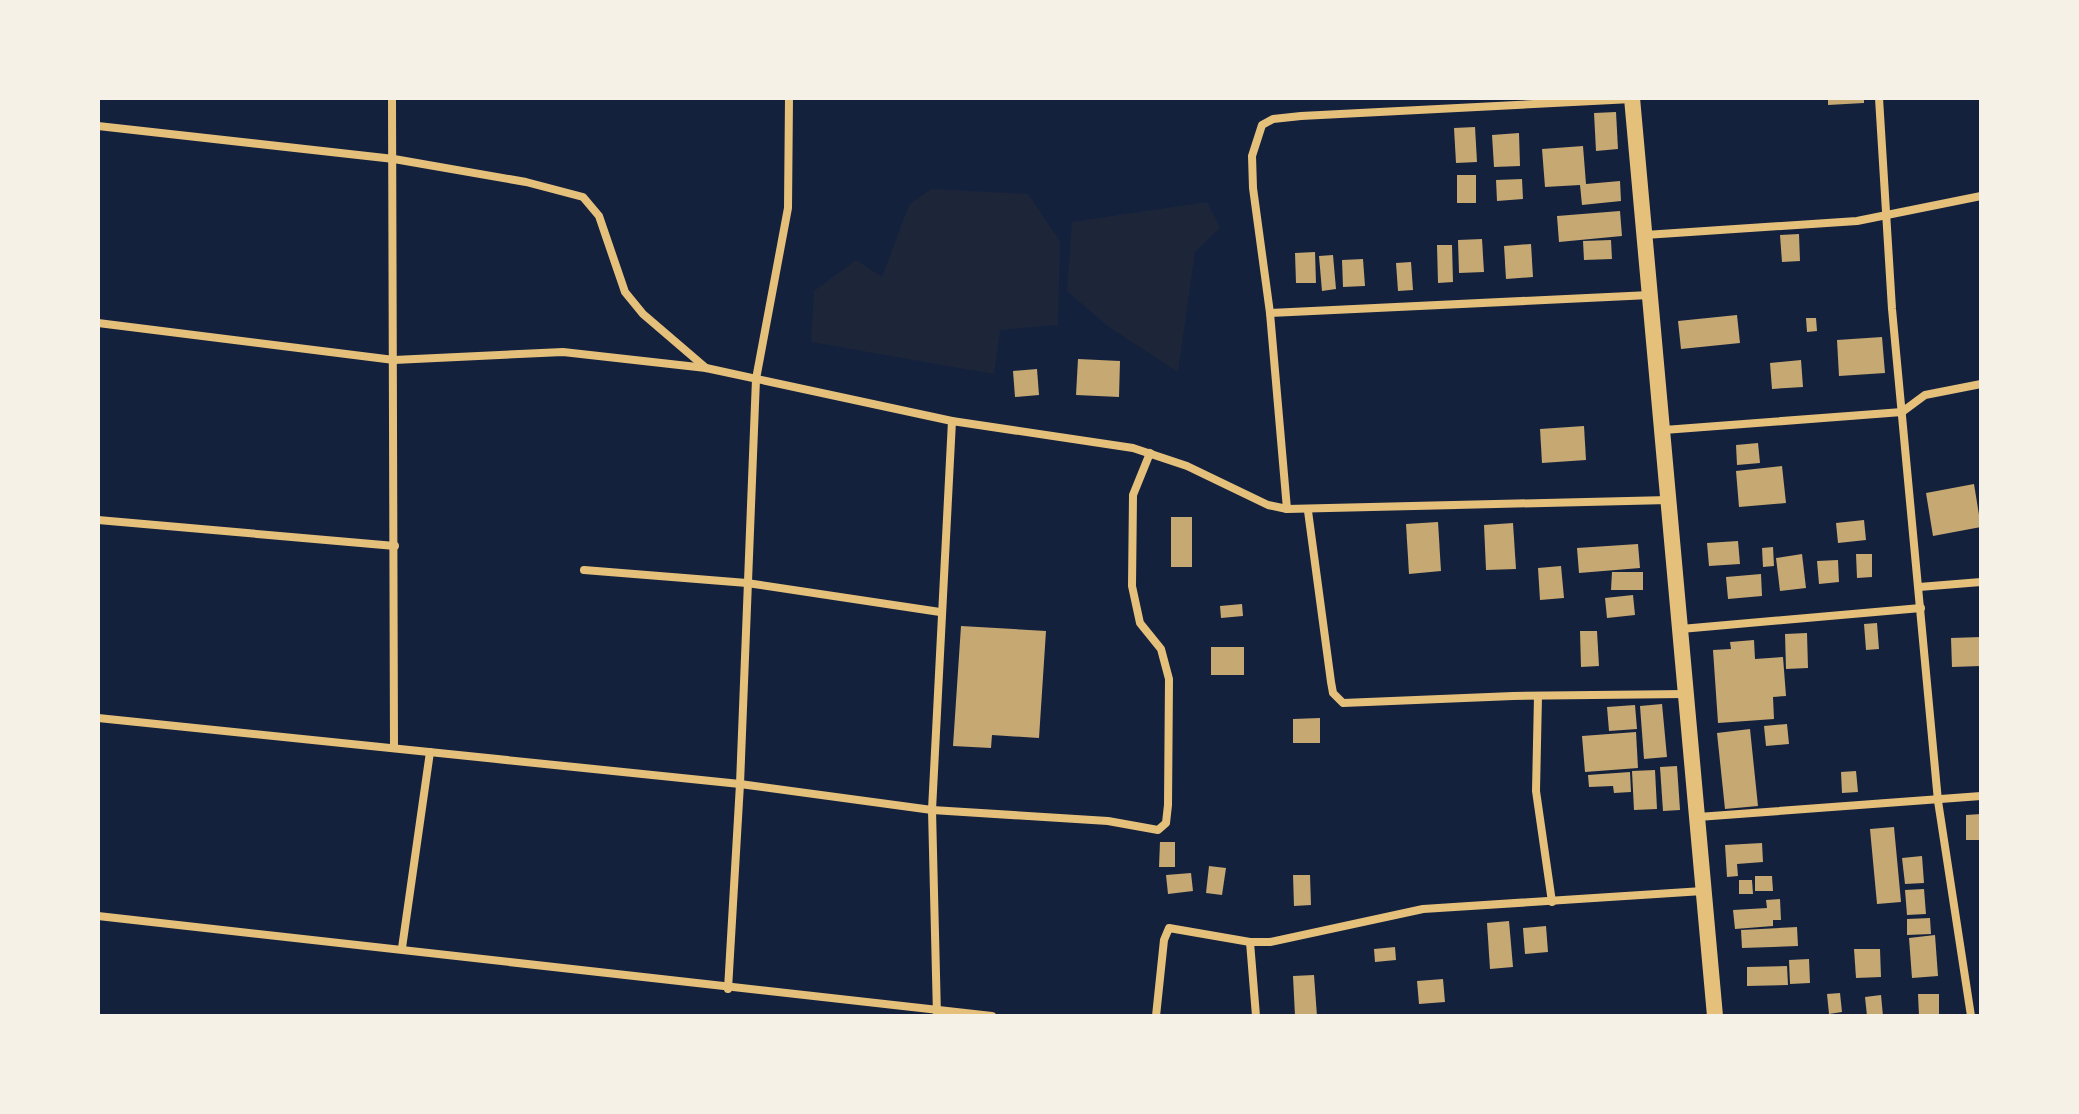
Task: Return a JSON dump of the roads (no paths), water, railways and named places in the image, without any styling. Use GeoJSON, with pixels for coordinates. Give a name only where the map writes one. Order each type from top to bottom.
{"type":"FeatureCollection","features":[{"type":"Feature","properties":{"kind":"main road"},"geometry":{"type":"LineString","coordinates":[[1632,99],[1715,1016]]}},
{"type":"Feature","properties":{"kind":"street"},"geometry":{"type":"LineString","coordinates":[[392,98],[394,748]]}},
{"type":"Feature","properties":{"kind":"street"},"geometry":{"type":"LineString","coordinates":[[728,989],[740,784],[756,379],[788,208],[789,98]]}},
{"type":"Feature","properties":{"kind":"street"},"geometry":{"type":"LineString","coordinates":[[1879,98],[1902,412],[1938,801],[1971,1016]]}},
{"type":"Feature","properties":{"kind":"street"},"geometry":{"type":"LineString","coordinates":[[1287,509],[1270,313],[1252,156],[1257,134],[1266,121],[1301,116],[1632,99]]}},
{"type":"Feature","properties":{"kind":"street"},"geometry":{"type":"LineString","coordinates":[[98,126],[394,159],[526,182],[583,197],[599,216],[614,268],[625,292],[643,314],[706,368]]}},
{"type":"Feature","properties":{"kind":"street"},"geometry":{"type":"LineString","coordinates":[[1645,235],[1806,227],[1886,216],[1981,196]]}},
{"type":"Feature","properties":{"kind":"street"},"geometry":{"type":"LineString","coordinates":[[1270,313],[1650,295]]}},
{"type":"Feature","properties":{"kind":"street"},"geometry":{"type":"LineString","coordinates":[[98,323],[394,360],[563,352],[706,368],[952,421],[1118,444],[1150,453],[1268,505],[1287,509],[1308,511],[1669,500]]}},
{"type":"Feature","properties":{"kind":"street"},"geometry":{"type":"LineString","coordinates":[[1664,430],[1902,412],[1925,395],[1981,384]]}},
{"type":"Feature","properties":{"kind":"street"},"geometry":{"type":"LineString","coordinates":[[937,1013],[932,810],[952,421]]}},
{"type":"Feature","properties":{"kind":"street"},"geometry":{"type":"LineString","coordinates":[[98,718],[740,784],[932,810],[1108,821],[1158,830],[1167,817],[1169,679],[1161,649],[1140,623],[1132,586],[1133,495],[1150,453]]}},
{"type":"Feature","properties":{"kind":"street"},"geometry":{"type":"LineString","coordinates":[[1308,511],[1331,682],[1337,699],[1352,706],[1446,698],[1686,694]]}},
{"type":"Feature","properties":{"kind":"street"},"geometry":{"type":"LineString","coordinates":[[98,520],[395,546]]}},
{"type":"Feature","properties":{"kind":"street"},"geometry":{"type":"LineString","coordinates":[[584,570],[747,583],[940,612]]}},
{"type":"Feature","properties":{"kind":"street"},"geometry":{"type":"LineString","coordinates":[[1919,587],[1981,582]]}},
{"type":"Feature","properties":{"kind":"street"},"geometry":{"type":"LineString","coordinates":[[1680,629],[1921,608]]}},
{"type":"Feature","properties":{"kind":"street"},"geometry":{"type":"LineString","coordinates":[[1538,696],[1535,753],[1537,803],[1552,902]]}},
{"type":"Feature","properties":{"kind":"street"},"geometry":{"type":"LineString","coordinates":[[402,948],[430,752]]}},
{"type":"Feature","properties":{"kind":"street"},"geometry":{"type":"LineString","coordinates":[[1697,817],[1981,796]]}},
{"type":"Feature","properties":{"kind":"street"},"geometry":{"type":"LineString","coordinates":[[1156,1016],[1164,940],[1169,928],[1250,942],[1293,939],[1390,913],[1423,909],[1704,891]]}},
{"type":"Feature","properties":{"kind":"street"},"geometry":{"type":"LineString","coordinates":[[98,916],[402,948],[937,1013],[992,1016]]}},
{"type":"Feature","properties":{"kind":"street"},"geometry":{"type":"LineString","coordinates":[[1250,942],[1256,1016]]}}]}
